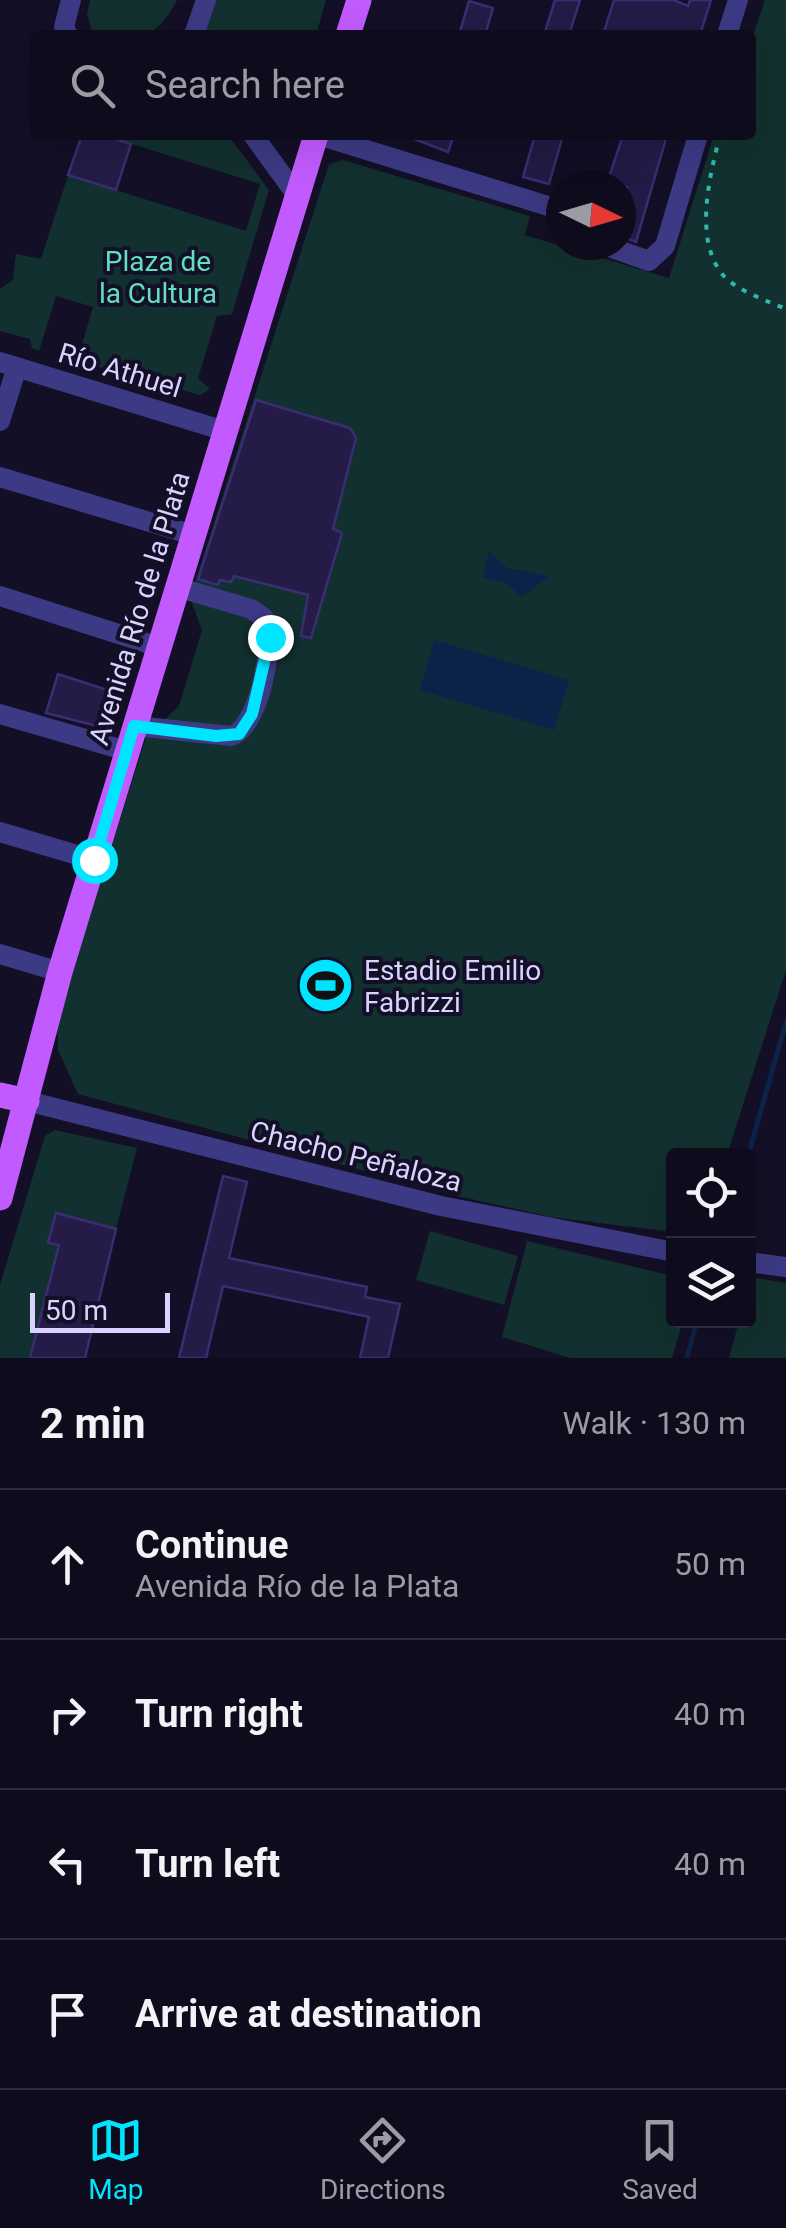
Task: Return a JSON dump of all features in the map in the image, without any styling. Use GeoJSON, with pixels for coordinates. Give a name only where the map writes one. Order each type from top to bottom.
{"type":"FeatureCollection","features":[{"type":"Feature","properties":{"kind":"main road"},"geometry":{"type":"LineString","coordinates":[[349,30],[358,0]]}},
{"type":"Feature","properties":{"kind":"main road","name":"Avenida Río de la Plata"},"geometry":{"type":"LineString","coordinates":[[0,1198],[60,972],[315,140]]}},
{"type":"Feature","properties":{"kind":"main road"},"geometry":{"type":"LineString","coordinates":[[0,1096],[27,1102]]}},
{"type":"Feature","properties":{"kind":"street"},"geometry":{"type":"LineString","coordinates":[[65,30],[71,0]]}},
{"type":"Feature","properties":{"kind":"street"},"geometry":{"type":"LineString","coordinates":[[196,30],[206,0]]}},
{"type":"Feature","properties":{"kind":"street"},"geometry":{"type":"LineString","coordinates":[[729,30],[738,0]]}},
{"type":"Feature","properties":{"kind":"street"},"geometry":{"type":"LineString","coordinates":[[257,140],[298,197]]}},
{"type":"Feature","properties":{"kind":"street"},"geometry":{"type":"LineString","coordinates":[[333,140],[546,205]]}},
{"type":"Feature","properties":{"kind":"street"},"geometry":{"type":"LineString","coordinates":[[636,256],[649,260],[665,246],[697,140]]}},
{"type":"Feature","properties":{"kind":"street"},"geometry":{"type":"LineString","coordinates":[[0,421],[8,364]]}},
{"type":"Feature","properties":{"kind":"street","name":"Río Athuel"},"geometry":{"type":"LineString","coordinates":[[8,364],[224,431]]}},
{"type":"Feature","properties":{"kind":"street"},"geometry":{"type":"LineString","coordinates":[[0,477],[192,535]]}},
{"type":"Feature","properties":{"kind":"street"},"geometry":{"type":"LineString","coordinates":[[134,726],[231,736],[246,726],[252,714],[270,648],[264,618],[252,609],[177,587]]}},
{"type":"Feature","properties":{"kind":"street"},"geometry":{"type":"LineString","coordinates":[[0,596],[159,646]]}},
{"type":"Feature","properties":{"kind":"street"},"geometry":{"type":"LineString","coordinates":[[0,714],[127,751]]}},
{"type":"Feature","properties":{"kind":"street"},"geometry":{"type":"LineString","coordinates":[[0,832],[94,860]]}},
{"type":"Feature","properties":{"kind":"street"},"geometry":{"type":"LineString","coordinates":[[0,954],[60,972]]}},
{"type":"Feature","properties":{"kind":"street","name":"Chacho Peñaloza"},"geometry":{"type":"LineString","coordinates":[[27,1102],[441,1206],[666,1250]]}},
{"type":"Feature","properties":{"kind":"path"},"geometry":{"type":"LineString","coordinates":[[719,140],[708,182],[710,250],[724,277],[786,309]]}},
{"type":"Feature","properties":{"kind":"green space"},"geometry":{"type":"Polygon","coordinates":[[[90,0],[177,0],[154,30],[92,30],[87,14],[90,0]]]}},
{"type":"Feature","properties":{"kind":"green space"},"geometry":{"type":"Polygon","coordinates":[[[217,0],[326,0],[317,30],[203,30],[204,20],[217,0]]]}},
{"type":"Feature","properties":{"kind":"green space"},"geometry":{"type":"Polygon","coordinates":[[[765,0],[786,0],[786,970],[729,1148],[666,1148],[666,1231],[551,1217],[462,1197],[78,1094],[58,1050],[57,1022],[146,737],[179,706],[202,630],[190,598],[329,164],[343,160],[530,216],[525,235],[546,241],[546,260],[609,260],[669,278],[712,140],[756,140],[756,30],[765,0]]]}},
{"type":"Feature","properties":{"kind":"green space","name":"Plaza de la Cultura"},"geometry":{"type":"Polygon","coordinates":[[[119,140],[232,140],[269,190],[232,314],[217,316],[198,378],[210,389],[200,395],[77,361],[93,307],[56,296],[39,351],[32,348],[30,339],[0,331],[0,289],[13,280],[16,254],[41,259],[68,175],[246,231],[260,184],[119,140]]]}},
{"type":"Feature","properties":{"kind":"green space"},"geometry":{"type":"Polygon","coordinates":[[[55,1130],[137,1148],[116,1229],[56,1214],[48,1242],[59,1245],[30,1358],[0,1358],[0,1285],[45,1136],[55,1130]]]}},
{"type":"Feature","properties":{"kind":"green space"},"geometry":{"type":"Polygon","coordinates":[[[430,1231],[518,1256],[504,1305],[416,1280],[430,1231]]]}},
{"type":"Feature","properties":{"kind":"green space"},"geometry":{"type":"Polygon","coordinates":[[[527,1241],[666,1274],[666,1328],[681,1328],[672,1358],[570,1358],[502,1337],[527,1241]]]}},
{"type":"Feature","properties":{"kind":"green space"},"geometry":{"type":"Polygon","coordinates":[[[756,1278],[786,1283],[786,1358],[729,1358],[737,1328],[756,1328],[756,1278]]]}},
{"type":"Feature","properties":{"kind":"water"},"geometry":{"type":"Polygon","coordinates":[[[489,552],[507,568],[550,576],[521,597],[506,583],[482,578],[489,552]]]}},
{"type":"Feature","properties":{"kind":"water"},"geometry":{"type":"Polygon","coordinates":[[[434,640],[569,680],[554,730],[420,690],[434,640]]]}},
{"type":"Feature","properties":{"kind":"building"},"geometry":{"type":"Polygon","coordinates":[[[555,0],[580,0],[571,30],[546,30],[555,0]]]}},
{"type":"Feature","properties":{"kind":"building"},"geometry":{"type":"Polygon","coordinates":[[[614,0],[674,0],[688,6],[690,0],[711,0],[702,30],[605,30],[614,0]]]}},
{"type":"Feature","properties":{"kind":"building"},"geometry":{"type":"Polygon","coordinates":[[[469,1],[493,8],[486,30],[460,30],[469,1]]]}},
{"type":"Feature","properties":{"kind":"building"},"geometry":{"type":"Polygon","coordinates":[[[80,140],[119,140],[131,144],[116,190],[68,175],[80,140]]]}},
{"type":"Feature","properties":{"kind":"building"},"geometry":{"type":"Polygon","coordinates":[[[417,140],[452,140],[448,152],[417,140]]]}},
{"type":"Feature","properties":{"kind":"building"},"geometry":{"type":"Polygon","coordinates":[[[534,140],[562,140],[553,170],[546,170],[546,183],[523,177],[534,140]]]}},
{"type":"Feature","properties":{"kind":"building"},"geometry":{"type":"Polygon","coordinates":[[[621,140],[666,140],[636,242],[636,170],[611,170],[621,140]]]}},
{"type":"Feature","properties":{"kind":"building"},"geometry":{"type":"Polygon","coordinates":[[[256,400],[350,428],[356,438],[333,529],[342,533],[311,638],[301,636],[308,595],[234,576],[231,582],[220,580],[218,585],[198,579],[256,400]]]}},
{"type":"Feature","properties":{"kind":"building"},"geometry":{"type":"Polygon","coordinates":[[[58,674],[120,694],[109,729],[46,713],[58,674]]]}},
{"type":"Feature","properties":{"kind":"building"},"geometry":{"type":"Polygon","coordinates":[[[223,1176],[247,1182],[229,1258],[367,1287],[365,1297],[400,1304],[388,1358],[360,1358],[369,1317],[223,1286],[206,1358],[179,1358],[223,1176]]]}},
{"type":"Feature","properties":{"kind":"building"},"geometry":{"type":"Polygon","coordinates":[[[56,1213],[116,1229],[85,1358],[30,1358],[59,1245],[48,1243],[56,1213]]]}},
{"type":"Feature","properties":{"kind":"waterway"},"geometry":{"type":"LineString","coordinates":[[750,1148],[786,1022]]}},
{"type":"Feature","properties":{"kind":"waterway"},"geometry":{"type":"LineString","coordinates":[[687,1358],[695,1328]]}},
{"type":"Feature","properties":{"kind":"place","name":"Estadio Emilio Fabrizzi"},"geometry":{"type":"Point","coordinates":[325,986]}},
{"type":"Feature","properties":{"kind":"route"},"geometry":{"type":"LineString","coordinates":[[94,860],[134,726],[216,736],[239,734],[252,714],[270,637]]}}]}
